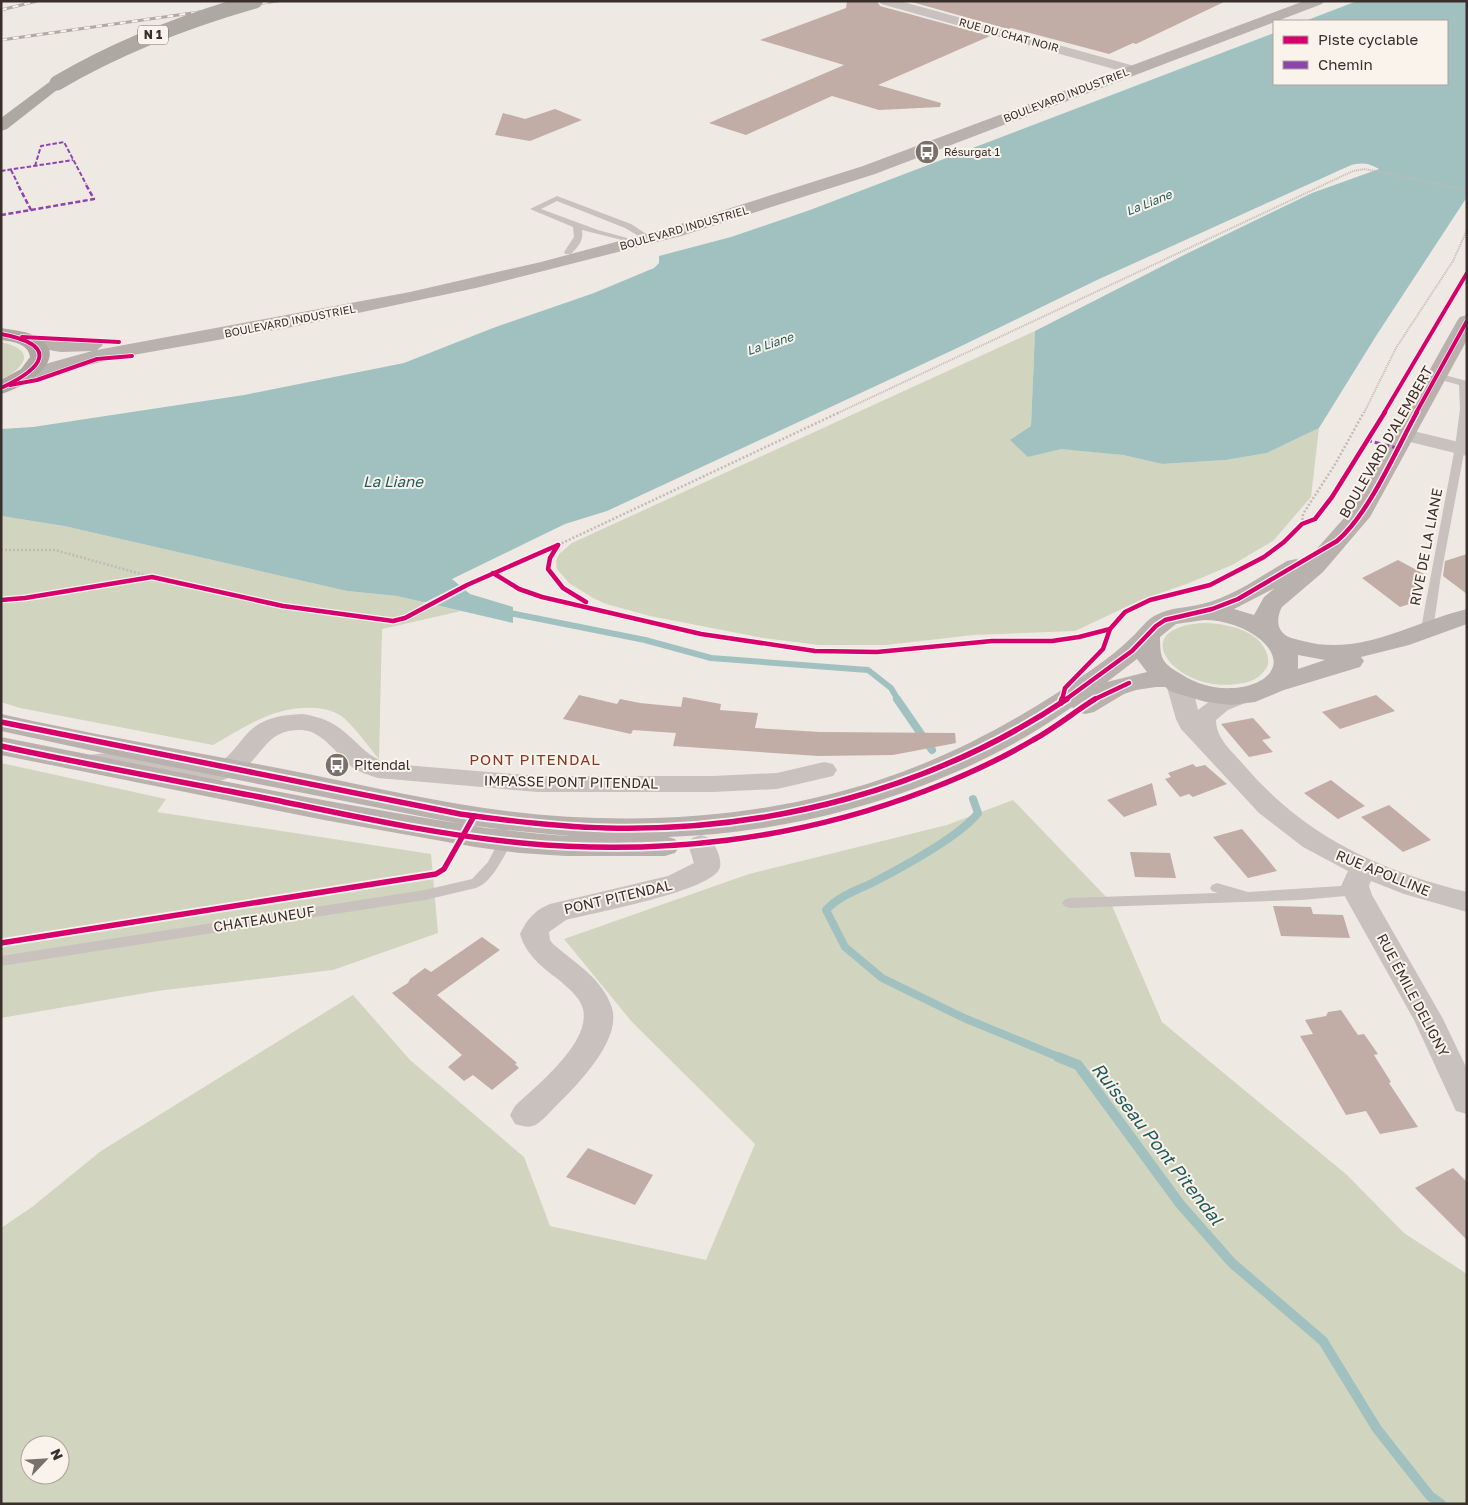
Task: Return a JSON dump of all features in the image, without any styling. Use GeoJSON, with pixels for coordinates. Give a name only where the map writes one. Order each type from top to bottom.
{"type":"FeatureCollection","features":[{"type":"Feature","properties":{"kind":"highway","name":"N 1"},"geometry":{"type":"LineString","coordinates":[[1,109],[39,81],[119,39],[229,1]]}},
{"type":"Feature","properties":{"kind":"highway","name":"N 1"},"geometry":{"type":"LineString","coordinates":[[1,126],[57,83],[92,63],[138,41],[200,18],[255,1]]}},
{"type":"Feature","properties":{"kind":"highway"},"geometry":{"type":"LineString","coordinates":[[1,334],[32,342],[41,355],[37,366],[27,375],[1,388]]}},
{"type":"Feature","properties":{"kind":"street","name":"RUE DU CHAT NOIR"},"geometry":{"type":"LineString","coordinates":[[885,1],[1127,68]]}},
{"type":"Feature","properties":{"kind":"street","name":"BOULEVARD INDUSTRIEL"},"geometry":{"type":"LineString","coordinates":[[27,375],[65,362],[103,354],[254,328],[402,299],[522,272],[734,214],[852,176],[1298,1]]}},
{"type":"Feature","properties":{"kind":"street","name":"BOULEVARD INDUSTRIEL"},"geometry":{"type":"LineString","coordinates":[[1127,68],[1317,1]]}},
{"type":"Feature","properties":{"kind":"street","name":"BOULEVARD INDUSTRIEL"},"geometry":{"type":"LineString","coordinates":[[32,342],[61,346],[83,346],[185,331],[399,291],[618,239],[643,238]]}},
{"type":"Feature","properties":{"kind":"street","name":"BOULEVARD D'ALEMBERT"},"geometry":{"type":"LineString","coordinates":[[1272,637],[1265,624],[1265,614],[1270,606],[1314,567],[1362,512],[1467,321]]}},
{"type":"Feature","properties":{"kind":"street"},"geometry":{"type":"LineString","coordinates":[[1404,435],[1464,449]]}},
{"type":"Feature","properties":{"kind":"street","name":"BOULEVARD D'ALEMBERT"},"geometry":{"type":"LineString","coordinates":[[1201,613],[1245,595],[1338,540]]}},
{"type":"Feature","properties":{"kind":"street"},"geometry":{"type":"LineString","coordinates":[[1,722],[467,815],[519,822],[583,827],[695,826],[761,819],[800,812],[865,794],[936,769],[973,753],[1007,736],[1061,703],[1111,668],[1147,637],[1157,625],[1184,614],[1201,613],[1238,619],[1255,625],[1272,637],[1303,649],[1332,653],[1359,650],[1400,639],[1467,616]]}},
{"type":"Feature","properties":{"kind":"street"},"geometry":{"type":"LineString","coordinates":[[1147,637],[1145,647],[1150,660],[1158,670],[1174,682],[1212,695],[1241,696],[1260,692],[1275,684],[1344,663],[1400,639]]}},
{"type":"Feature","properties":{"kind":"street"},"geometry":{"type":"LineString","coordinates":[[1272,637],[1284,651],[1286,662],[1283,676],[1275,684]]}},
{"type":"Feature","properties":{"kind":"street"},"geometry":{"type":"LineString","coordinates":[[1,746],[333,812],[505,842],[549,846],[614,848],[702,844],[796,829],[853,815],[919,794],[1016,750],[1111,689],[1136,682],[1174,682]]}},
{"type":"Feature","properties":{"kind":"street","name":"RUE APOLLINE"},"geometry":{"type":"LineString","coordinates":[[1174,682],[1184,695],[1186,714],[1190,724],[1277,815],[1323,847],[1360,879],[1419,889],[1467,902]]}},
{"type":"Feature","properties":{"kind":"street","name":"RUE APOLLINE"},"geometry":{"type":"LineString","coordinates":[[1217,752],[1204,727],[1203,720],[1211,710],[1241,696]]}},
{"type":"Feature","properties":{"kind":"street","name":"IMPASSE PONT PITENDAL"},"geometry":{"type":"LineString","coordinates":[[230,768],[262,733],[281,724],[301,722],[314,723],[328,730],[354,755],[372,768],[401,773],[538,784],[722,784],[772,782],[824,770]]}},
{"type":"Feature","properties":{"kind":"street"},"geometry":{"type":"LineString","coordinates":[[82,762],[131,762],[198,776],[216,774],[230,768]]}},
{"type":"Feature","properties":{"kind":"street","name":"PONT PITENDAL"},"geometry":{"type":"LineString","coordinates":[[526,1115],[569,1071],[588,1047],[598,1027],[600,1014],[595,1000],[587,990],[537,944],[534,934],[539,924],[547,916],[560,911],[682,881],[707,867],[702,844]]}},
{"type":"Feature","properties":{"kind":"street","name":"RUE ÉMILE DELIGNY"},"geometry":{"type":"LineString","coordinates":[[1360,879],[1467,1102]]}},
{"type":"Feature","properties":{"kind":"lane"},"geometry":{"type":"LineString","coordinates":[[618,239],[577,226],[534,209],[557,198],[643,238]]}},
{"type":"Feature","properties":{"kind":"lane"},"geometry":{"type":"LineString","coordinates":[[568,252],[579,237],[577,226]]}},
{"type":"Feature","properties":{"kind":"lane","name":"RIVE DE LA LIANE"},"geometry":{"type":"LineString","coordinates":[[1427,630],[1430,601],[1456,471],[1464,449],[1466,400],[1464,383],[1437,376]]}},
{"type":"Feature","properties":{"kind":"lane","name":"CHATEAUNEUF"},"geometry":{"type":"LineString","coordinates":[[1,961],[424,895],[476,883],[493,865],[505,842]]}},
{"type":"Feature","properties":{"kind":"lane"},"geometry":{"type":"LineString","coordinates":[[1068,903],[1302,895],[1360,879]]}},
{"type":"Feature","properties":{"kind":"lane"},"geometry":{"type":"LineString","coordinates":[[1217,888],[1248,897]]}},
{"type":"Feature","properties":{"kind":"path"},"geometry":{"type":"LineString","coordinates":[[558,545],[1345,175],[1365,169],[1467,190]]}},
{"type":"Feature","properties":{"kind":"path"},"geometry":{"type":"LineString","coordinates":[[1302,524],[1303,514],[1360,421],[1396,348],[1453,261],[1467,230]]}},
{"type":"Feature","properties":{"kind":"path"},"geometry":{"type":"LineString","coordinates":[[1296,530],[1302,524],[1308,522]]}},
{"type":"Feature","properties":{"kind":"path"},"geometry":{"type":"LineString","coordinates":[[1,550],[55,550],[152,576]]}},
{"type":"Feature","properties":{"kind":"green space"},"geometry":{"type":"Polygon","coordinates":[[[1035,331],[1028,457],[1061,448],[1123,455],[1162,464],[1226,460],[1267,453],[1319,428],[1311,497],[1273,541],[1232,565],[1141,600],[1075,631],[973,635],[886,645],[819,645],[763,638],[650,616],[606,604],[569,583],[557,569],[556,561],[559,554],[572,543],[1035,331]]]}},
{"type":"Feature","properties":{"kind":"green space"},"geometry":{"type":"Polygon","coordinates":[[[1,342],[20,349],[24,359],[17,370],[1,380],[1,342]]]}},
{"type":"Feature","properties":{"kind":"green space"},"geometry":{"type":"Polygon","coordinates":[[[1,516],[64,526],[347,591],[397,596],[461,611],[382,629],[379,759],[344,718],[334,712],[320,708],[301,708],[275,713],[250,724],[213,745],[20,708],[1,702],[1,516]]]}},
{"type":"Feature","properties":{"kind":"green space"},"geometry":{"type":"Polygon","coordinates":[[[1202,623],[1230,626],[1249,633],[1263,645],[1268,658],[1266,669],[1255,679],[1237,684],[1215,684],[1196,679],[1179,670],[1168,659],[1163,647],[1166,636],[1178,628],[1202,623]]]}},
{"type":"Feature","properties":{"kind":"green space"},"geometry":{"type":"Polygon","coordinates":[[[1,763],[166,799],[157,812],[431,854],[438,933],[333,970],[157,991],[1,1018],[1,763]]]}},
{"type":"Feature","properties":{"kind":"green space"},"geometry":{"type":"Polygon","coordinates":[[[1013,800],[1110,901],[1162,1022],[1347,1175],[1404,1233],[1467,1274],[1467,1504],[1,1504],[1,1228],[32,1207],[101,1151],[353,995],[410,1060],[524,1157],[550,1226],[706,1260],[755,1144],[632,1022],[564,939],[749,874],[947,825],[1013,800]]]}},
{"type":"Feature","properties":{"kind":"water","name":"La Liane"},"geometry":{"type":"Polygon","coordinates":[[[1357,1],[1467,1],[1467,197],[1376,336],[1319,428],[1267,453],[1226,460],[1162,464],[1123,455],[1061,449],[1028,457],[1010,440],[1031,426],[1035,331],[1186,254],[1312,193],[1379,169],[1371,165],[1357,164],[1349,166],[1097,280],[953,350],[607,511],[565,524],[452,579],[470,594],[513,607],[513,623],[397,596],[347,591],[64,526],[1,516],[1,429],[33,427],[244,395],[404,363],[493,328],[594,293],[654,268],[659,263],[659,256],[731,237],[810,210],[1273,33],[1273,85],[1448,85],[1448,20],[1308,20],[1357,1]]]}},
{"type":"Feature","properties":{"kind":"pier"},"geometry":{"type":"Polygon","coordinates":[[[461,584],[468,589],[434,607],[422,604],[461,584]]]}},
{"type":"Feature","properties":{"kind":"building"},"geometry":{"type":"Polygon","coordinates":[[[847,1],[877,1],[880,6],[990,36],[878,85],[941,103],[940,107],[879,110],[832,96],[746,135],[709,123],[844,65],[760,40],[846,8],[847,1]]]}},
{"type":"Feature","properties":{"kind":"building"},"geometry":{"type":"Polygon","coordinates":[[[908,1],[1226,1],[1136,44],[1133,43],[1109,54],[1011,28],[1008,29],[908,1]]]}},
{"type":"Feature","properties":{"kind":"building"},"geometry":{"type":"Polygon","coordinates":[[[555,109],[582,120],[530,141],[495,135],[503,113],[525,119],[555,109]]]}},
{"type":"Feature","properties":{"kind":"building"},"geometry":{"type":"Polygon","coordinates":[[[1467,554],[1467,594],[1443,576],[1445,561],[1467,554]]]}},
{"type":"Feature","properties":{"kind":"building"},"geometry":{"type":"Polygon","coordinates":[[[1398,560],[1424,574],[1419,601],[1400,607],[1362,578],[1398,560]]]}},
{"type":"Feature","properties":{"kind":"building"},"geometry":{"type":"Polygon","coordinates":[[[579,695],[617,704],[620,699],[681,707],[683,697],[721,704],[720,710],[758,713],[755,728],[820,732],[955,733],[956,743],[893,755],[818,756],[673,746],[676,733],[633,730],[631,734],[563,719],[579,695]]]}},
{"type":"Feature","properties":{"kind":"building"},"geometry":{"type":"Polygon","coordinates":[[[1376,695],[1395,711],[1340,729],[1322,712],[1376,695]]]}},
{"type":"Feature","properties":{"kind":"building"},"geometry":{"type":"Polygon","coordinates":[[[1253,718],[1271,738],[1262,740],[1273,752],[1249,757],[1221,724],[1253,718]]]}},
{"type":"Feature","properties":{"kind":"building"},"geometry":{"type":"Polygon","coordinates":[[[1193,764],[1196,767],[1205,765],[1227,784],[1193,797],[1189,794],[1180,797],[1165,779],[1171,777],[1168,773],[1193,764]]]}},
{"type":"Feature","properties":{"kind":"building"},"geometry":{"type":"Polygon","coordinates":[[[1331,780],[1365,806],[1338,819],[1304,793],[1331,780]]]}},
{"type":"Feature","properties":{"kind":"building"},"geometry":{"type":"Polygon","coordinates":[[[1152,783],[1157,805],[1124,817],[1107,800],[1152,783]]]}},
{"type":"Feature","properties":{"kind":"building"},"geometry":{"type":"Polygon","coordinates":[[[1389,805],[1431,840],[1403,852],[1361,817],[1389,805]]]}},
{"type":"Feature","properties":{"kind":"building"},"geometry":{"type":"Polygon","coordinates":[[[1242,829],[1277,871],[1248,878],[1213,837],[1242,829]]]}},
{"type":"Feature","properties":{"kind":"building"},"geometry":{"type":"Polygon","coordinates":[[[1130,852],[1170,853],[1176,878],[1135,877],[1130,852]]]}},
{"type":"Feature","properties":{"kind":"building"},"geometry":{"type":"Polygon","coordinates":[[[1273,906],[1311,907],[1313,914],[1343,915],[1350,938],[1281,936],[1273,906]]]}},
{"type":"Feature","properties":{"kind":"building"},"geometry":{"type":"Polygon","coordinates":[[[482,937],[500,950],[437,995],[517,1063],[515,1064],[519,1068],[492,1090],[473,1075],[464,1081],[448,1067],[462,1055],[392,993],[408,983],[410,979],[425,968],[431,972],[482,937]]]}},
{"type":"Feature","properties":{"kind":"building"},"geometry":{"type":"Polygon","coordinates":[[[1341,1010],[1358,1035],[1364,1034],[1378,1054],[1374,1055],[1391,1082],[1389,1083],[1418,1127],[1380,1134],[1366,1111],[1346,1115],[1300,1036],[1313,1034],[1305,1020],[1326,1016],[1328,1012],[1341,1010]]]}},
{"type":"Feature","properties":{"kind":"building"},"geometry":{"type":"Polygon","coordinates":[[[588,1148],[653,1175],[635,1205],[566,1177],[588,1148]]]}},
{"type":"Feature","properties":{"kind":"building"},"geometry":{"type":"Polygon","coordinates":[[[1453,1168],[1467,1182],[1467,1240],[1415,1188],[1453,1168]]]}},
{"type":"Feature","properties":{"kind":"waterway","name":"Ruisseau Pont Pitendal"},"geometry":{"type":"LineString","coordinates":[[505,612],[645,640],[711,658],[868,670],[891,688],[898,700]]}},
{"type":"Feature","properties":{"kind":"waterway","name":"Ruisseau Pont Pitendal"},"geometry":{"type":"LineString","coordinates":[[897,699],[932,750]]}},
{"type":"Feature","properties":{"kind":"waterway","name":"Ruisseau Pont Pitendal"},"geometry":{"type":"LineString","coordinates":[[973,799],[978,813],[958,832],[913,861],[842,897],[826,910],[845,947],[882,978],[964,1018],[1061,1058]]}},
{"type":"Feature","properties":{"kind":"waterway","name":"Ruisseau Pont Pitendal"},"geometry":{"type":"LineString","coordinates":[[1058,1057],[1078,1065],[1180,1204],[1232,1263],[1323,1341],[1377,1429],[1430,1496],[1441,1504]]}},
{"type":"Feature","properties":{"kind":"railway"},"geometry":{"type":"LineString","coordinates":[[1,10],[37,1]]}},
{"type":"Feature","properties":{"kind":"railway"},"geometry":{"type":"LineString","coordinates":[[1,40],[277,1]]}},
{"type":"Feature","properties":{"kind":"marked path"},"geometry":{"type":"LineString","coordinates":[[31,210],[94,199],[64,142],[41,146],[35,166]]}},
{"type":"Feature","properties":{"kind":"marked path"},"geometry":{"type":"LineString","coordinates":[[1,171],[73,160]]}},
{"type":"Feature","properties":{"kind":"marked path"},"geometry":{"type":"LineString","coordinates":[[1,215],[31,210],[11,170]]}},
{"type":"Feature","properties":{"kind":"marked path"},"geometry":{"type":"LineString","coordinates":[[1366,440],[1397,448]]}},
{"type":"Feature","properties":{"kind":"cycle path"},"geometry":{"type":"LineString","coordinates":[[1061,703],[1065,688],[1103,649],[1110,629],[1125,612],[1150,600],[1210,585],[1264,557],[1284,542],[1302,524],[1315,519],[1332,497],[1366,440],[1396,396],[1467,273]]}},
{"type":"Feature","properties":{"kind":"cycle path"},"geometry":{"type":"LineString","coordinates":[[1,722],[460,814],[534,824],[607,828],[681,827],[753,819],[825,805],[895,785],[963,757],[1029,723],[1069,697],[1132,651],[1156,626],[1165,620],[1212,609],[1238,599],[1337,541],[1350,528],[1368,502],[1467,321]]}},
{"type":"Feature","properties":{"kind":"cycle path"},"geometry":{"type":"LineString","coordinates":[[1,334],[20,337],[32,343],[39,349],[40,357],[36,365],[28,373],[1,388]]}},
{"type":"Feature","properties":{"kind":"cycle path"},"geometry":{"type":"LineString","coordinates":[[22,337],[119,342]]}},
{"type":"Feature","properties":{"kind":"cycle path"},"geometry":{"type":"LineString","coordinates":[[10,385],[37,380],[97,359],[132,356]]}},
{"type":"Feature","properties":{"kind":"cycle path"},"geometry":{"type":"LineString","coordinates":[[558,545],[550,558],[548,569],[563,588],[586,602]]}},
{"type":"Feature","properties":{"kind":"cycle path"},"geometry":{"type":"LineString","coordinates":[[1,600],[25,598],[152,577],[283,606],[393,621],[405,618],[467,585],[558,545]]}},
{"type":"Feature","properties":{"kind":"cycle path"},"geometry":{"type":"LineString","coordinates":[[493,573],[519,589],[542,597],[701,634],[815,651],[877,652],[992,641],[1052,641],[1079,637],[1110,629]]}},
{"type":"Feature","properties":{"kind":"cycle path"},"geometry":{"type":"LineString","coordinates":[[1,746],[366,819],[491,840],[607,848],[650,847],[735,840],[777,833],[860,813],[905,798],[970,772],[1012,751],[1045,733],[1103,694],[1129,683]]}},
{"type":"Feature","properties":{"kind":"cycle path"},"geometry":{"type":"LineString","coordinates":[[1,943],[436,874],[444,869],[474,816]]}},
{"type":"Feature","properties":{"kind":"place","name":"Résurgat 1"},"geometry":{"type":"Point","coordinates":[927,152]}},
{"type":"Feature","properties":{"kind":"place","name":"Pitendal"},"geometry":{"type":"Point","coordinates":[337,765]}},
{"type":"Feature","properties":{"kind":"district","name":"PONT PITENDAL"},"geometry":{"type":"Point","coordinates":[535,760]}}]}
